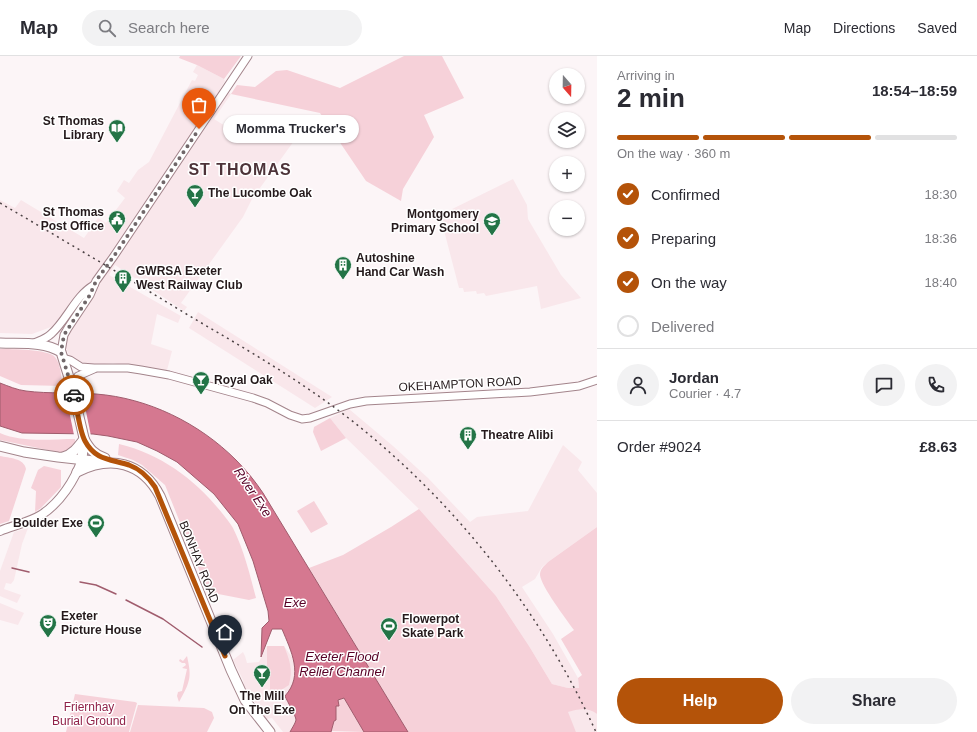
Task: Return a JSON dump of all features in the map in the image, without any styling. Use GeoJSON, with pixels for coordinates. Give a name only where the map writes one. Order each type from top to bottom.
{"type":"FeatureCollection","features":[{"type":"Feature","properties":{"kind":"highway"},"geometry":{"type":"LineString","coordinates":[[0,343],[44,345],[53,348],[62,355],[72,388],[84,438],[97,456],[123,464]]}},
{"type":"Feature","properties":{"kind":"highway"},"geometry":{"type":"LineString","coordinates":[[60,458],[68,456],[74,451],[84,438]]}},
{"type":"Feature","properties":{"kind":"highway"},"geometry":{"type":"LineString","coordinates":[[82,459],[84,438]]}},
{"type":"Feature","properties":{"kind":"highway","name":"BONHAY ROAD"},"geometry":{"type":"LineString","coordinates":[[0,446],[60,458],[123,464],[139,470],[155,487],[231,670],[245,700],[270,732]]}},
{"type":"Feature","properties":{"kind":"highway","name":"BONHAY ROAD"},"geometry":{"type":"LineString","coordinates":[[77,472],[92,466],[112,463]]}},
{"type":"Feature","properties":{"kind":"main road"},"geometry":{"type":"LineString","coordinates":[[0,531],[39,516],[45,512],[60,497],[77,472],[82,459]]}},
{"type":"Feature","properties":{"kind":"street"},"geometry":{"type":"LineString","coordinates":[[62,355],[64,335],[90,295],[94,285],[248,56]]}},
{"type":"Feature","properties":{"kind":"street"},"geometry":{"type":"LineString","coordinates":[[32,344],[46,338],[56,329],[84,293],[94,285]]}},
{"type":"Feature","properties":{"kind":"street","name":"OKEHAMPTON ROAD"},"geometry":{"type":"LineString","coordinates":[[62,355],[81,367],[128,368],[169,375],[253,398],[267,403],[298,419],[310,418],[350,404],[366,401],[530,392],[579,386],[597,380]]}},
{"type":"Feature","properties":{"kind":"street"},"geometry":{"type":"LineString","coordinates":[[72,388],[78,376],[94,368]]}},
{"type":"Feature","properties":{"kind":"shaded area"},"geometry":{"type":"Polygon","coordinates":[[[197,65],[224,79],[225,81],[220,89],[231,94],[214,119],[228,126],[299,134],[252,199],[243,217],[181,303],[187,307],[184,311],[115,265],[109,275],[181,316],[178,323],[157,314],[151,344],[172,351],[166,374],[113,363],[87,366],[70,358],[66,348],[66,336],[51,327],[32,334],[0,333],[0,200],[15,208],[21,200],[84,238],[98,218],[106,223],[125,198],[117,191],[124,180],[129,183],[138,170],[149,162],[192,80],[195,81],[198,75],[193,72],[197,65]]]}},
{"type":"Feature","properties":{"kind":"shaded area","name":"Montgomery Primary School"},"geometry":{"type":"Polygon","coordinates":[[[513,179],[527,205],[528,219],[561,275],[581,298],[541,309],[537,286],[486,296],[484,293],[477,294],[476,291],[464,292],[463,288],[459,288],[440,215],[513,179]]]}},
{"type":"Feature","properties":{"kind":"shaded area"},"geometry":{"type":"Polygon","coordinates":[[[198,312],[332,397],[315,408],[189,328],[198,312]]]}},
{"type":"Feature","properties":{"kind":"shaded area"},"geometry":{"type":"Polygon","coordinates":[[[349,409],[428,478],[470,522],[477,517],[528,511],[563,445],[582,462],[578,470],[597,493],[597,527],[548,562],[542,567],[535,579],[522,587],[553,634],[578,678],[579,688],[568,688],[552,684],[496,596],[419,509],[346,438],[330,418],[349,409]]]}},
{"type":"Feature","properties":{"kind":"shaded area"},"geometry":{"type":"Polygon","coordinates":[[[28,528],[22,544],[14,580],[11,584],[6,583],[4,589],[21,595],[17,603],[0,596],[0,571],[14,532],[28,528]]]}},
{"type":"Feature","properties":{"kind":"shaded area"},"geometry":{"type":"Polygon","coordinates":[[[0,603],[24,613],[18,625],[0,620],[0,603]]]}},
{"type":"Feature","properties":{"kind":"shaded area"},"geometry":{"type":"Polygon","coordinates":[[[267,646],[284,646],[294,660],[295,679],[291,689],[290,708],[296,716],[296,719],[290,732],[283,732],[272,718],[266,719],[244,686],[243,680],[233,660],[243,652],[247,663],[259,662],[267,646]]]}},
{"type":"Feature","properties":{"kind":"shaded area"},"geometry":{"type":"Polygon","coordinates":[[[578,709],[592,710],[597,714],[597,732],[576,732],[567,712],[578,709]]]}},
{"type":"Feature","properties":{"kind":"green space"},"geometry":{"type":"Polygon","coordinates":[[[180,56],[241,56],[224,79],[197,65],[179,58],[180,56]]]}},
{"type":"Feature","properties":{"kind":"green space"},"geometry":{"type":"Polygon","coordinates":[[[404,56],[442,56],[464,98],[424,115],[434,137],[403,189],[401,201],[366,181],[320,113],[231,94],[237,85],[255,87],[276,71],[287,70],[340,88],[404,56]]]}},
{"type":"Feature","properties":{"kind":"green space"},"geometry":{"type":"Polygon","coordinates":[[[0,349],[29,350],[51,354],[57,360],[63,386],[21,385],[0,376],[0,349]]]}},
{"type":"Feature","properties":{"kind":"green space"},"geometry":{"type":"Polygon","coordinates":[[[330,418],[346,438],[321,451],[313,432],[314,427],[330,418]]]}},
{"type":"Feature","properties":{"kind":"green space"},"geometry":{"type":"Polygon","coordinates":[[[0,433],[28,439],[75,439],[75,444],[67,452],[57,452],[0,440],[0,433]]]}},
{"type":"Feature","properties":{"kind":"green space"},"geometry":{"type":"Polygon","coordinates":[[[119,444],[149,454],[163,462],[189,479],[212,501],[229,522],[237,536],[256,598],[249,600],[208,592],[165,485],[142,465],[118,455],[119,444]]]}},
{"type":"Feature","properties":{"kind":"green space"},"geometry":{"type":"Polygon","coordinates":[[[0,456],[19,461],[25,465],[26,469],[9,521],[0,524],[0,456]]]}},
{"type":"Feature","properties":{"kind":"green space"},"geometry":{"type":"Polygon","coordinates":[[[44,466],[61,470],[61,487],[41,508],[35,512],[36,491],[31,488],[38,470],[44,466]]]}},
{"type":"Feature","properties":{"kind":"green space"},"geometry":{"type":"Polygon","coordinates":[[[314,501],[328,524],[311,533],[297,511],[314,501]]]}},
{"type":"Feature","properties":{"kind":"green space"},"geometry":{"type":"Polygon","coordinates":[[[419,509],[496,596],[552,684],[568,688],[579,688],[578,678],[582,675],[561,639],[574,630],[549,594],[541,580],[540,573],[542,568],[548,562],[597,527],[597,714],[590,710],[579,709],[568,712],[576,732],[408,732],[309,568],[343,555],[419,509]]]}},
{"type":"Feature","properties":{"kind":"green space"},"geometry":{"type":"Polygon","coordinates":[[[267,646],[284,646],[290,665],[291,674],[289,685],[275,694],[265,694],[270,693],[270,676],[267,676],[267,646]]]}},
{"type":"Feature","properties":{"kind":"green space"},"geometry":{"type":"Polygon","coordinates":[[[187,656],[190,675],[186,689],[179,702],[177,696],[178,692],[182,691],[187,669],[182,668],[186,665],[185,663],[179,661],[180,659],[183,661],[187,656]]]}},
{"type":"Feature","properties":{"kind":"green space","name":"Friernhay Burial Ground"},"geometry":{"type":"Polygon","coordinates":[[[75,694],[137,703],[129,732],[66,732],[75,694]]]}},
{"type":"Feature","properties":{"kind":"green space"},"geometry":{"type":"Polygon","coordinates":[[[344,698],[364,732],[330,731],[334,721],[336,720],[336,706],[339,706],[338,700],[344,698]]]}},
{"type":"Feature","properties":{"kind":"green space"},"geometry":{"type":"Polygon","coordinates":[[[138,705],[204,708],[212,712],[214,718],[207,732],[130,732],[138,705]]]}},
{"type":"Feature","properties":{"kind":"water","name":"Exe"},"geometry":{"type":"Polygon","coordinates":[[[0,383],[26,391],[96,394],[115,396],[135,401],[172,415],[189,424],[221,447],[236,460],[254,480],[263,493],[408,732],[364,732],[344,698],[338,700],[339,706],[336,706],[336,720],[334,721],[331,732],[290,732],[296,720],[285,696],[291,688],[294,680],[295,671],[292,654],[282,629],[272,629],[261,657],[262,628],[269,621],[268,611],[253,561],[238,524],[214,494],[177,462],[137,442],[93,434],[22,433],[0,426],[0,383]]]}},
{"type":"Feature","properties":{"kind":"pier"},"geometry":{"type":"Polygon","coordinates":[[[65,391],[82,392],[91,436],[74,435],[65,391]]]}},
{"type":"Feature","properties":{"kind":"waterway"},"geometry":{"type":"LineString","coordinates":[[12,568],[29,572]]}},
{"type":"Feature","properties":{"kind":"waterway"},"geometry":{"type":"LineString","coordinates":[[80,582],[96,585],[116,594]]}},
{"type":"Feature","properties":{"kind":"waterway"},"geometry":{"type":"LineString","coordinates":[[126,600],[163,619],[202,647]]}},
{"type":"Feature","properties":{"kind":"railway"},"geometry":{"type":"LineString","coordinates":[[0,203],[121,274],[300,383],[341,412],[398,459],[465,529],[496,566],[551,646],[596,732]]}},
{"type":"Feature","properties":{"kind":"way so far"},"geometry":{"type":"LineString","coordinates":[[74,395],[61,352],[64,335],[90,295],[96,281],[131,232],[199,129]]}},
{"type":"Feature","properties":{"kind":"place","name":"Momma Trucker's"},"geometry":{"type":"Point","coordinates":[199,129]}},
{"type":"Feature","properties":{"kind":"place","name":"St Thomas Library"},"geometry":{"type":"Point","coordinates":[117,143]}},
{"type":"Feature","properties":{"kind":"place","name":"The Lucombe Oak"},"geometry":{"type":"Point","coordinates":[195,208]}},
{"type":"Feature","properties":{"kind":"place","name":"St Thomas Post Office"},"geometry":{"type":"Point","coordinates":[117,234]}},
{"type":"Feature","properties":{"kind":"place","name":"Montgomery Primary School"},"geometry":{"type":"Point","coordinates":[492,236]}},
{"type":"Feature","properties":{"kind":"place","name":"Autoshine Hand Car Wash"},"geometry":{"type":"Point","coordinates":[343,280]}},
{"type":"Feature","properties":{"kind":"place","name":"GWRSA Exeter West Railway Club"},"geometry":{"type":"Point","coordinates":[123,293]}},
{"type":"Feature","properties":{"kind":"place","name":"Royal Oak"},"geometry":{"type":"Point","coordinates":[201,395]}},
{"type":"Feature","properties":{"kind":"place","name":"Theatre Alibi"},"geometry":{"type":"Point","coordinates":[468,450]}},
{"type":"Feature","properties":{"kind":"place","name":"Boulder Exe"},"geometry":{"type":"Point","coordinates":[96,538]}},
{"type":"Feature","properties":{"kind":"place","name":"Exeter Picture House"},"geometry":{"type":"Point","coordinates":[48,638]}},
{"type":"Feature","properties":{"kind":"place","name":"Flowerpot Skate Park"},"geometry":{"type":"Point","coordinates":[389,641]}},
{"type":"Feature","properties":{"kind":"place","name":"The Mill On The Exe"},"geometry":{"type":"Point","coordinates":[262,688]}},
{"type":"Feature","properties":{"kind":"district","name":"ST THOMAS"},"geometry":{"type":"Point","coordinates":[240,169]}},
{"type":"Feature","properties":{"kind":"route"},"geometry":{"type":"LineString","coordinates":[[74,395],[84,439],[92,451],[97,456],[139,470],[155,487],[225,656]]}},
{"type":"Feature","properties":{"kind":"water label","name":"River Exe"},"geometry":{"type":"Point","coordinates":[253,492]}},
{"type":"Feature","properties":{"kind":"water label","name":"Exeter Flood Relief Channel"},"geometry":{"type":"Point","coordinates":[342,664]}}]}
